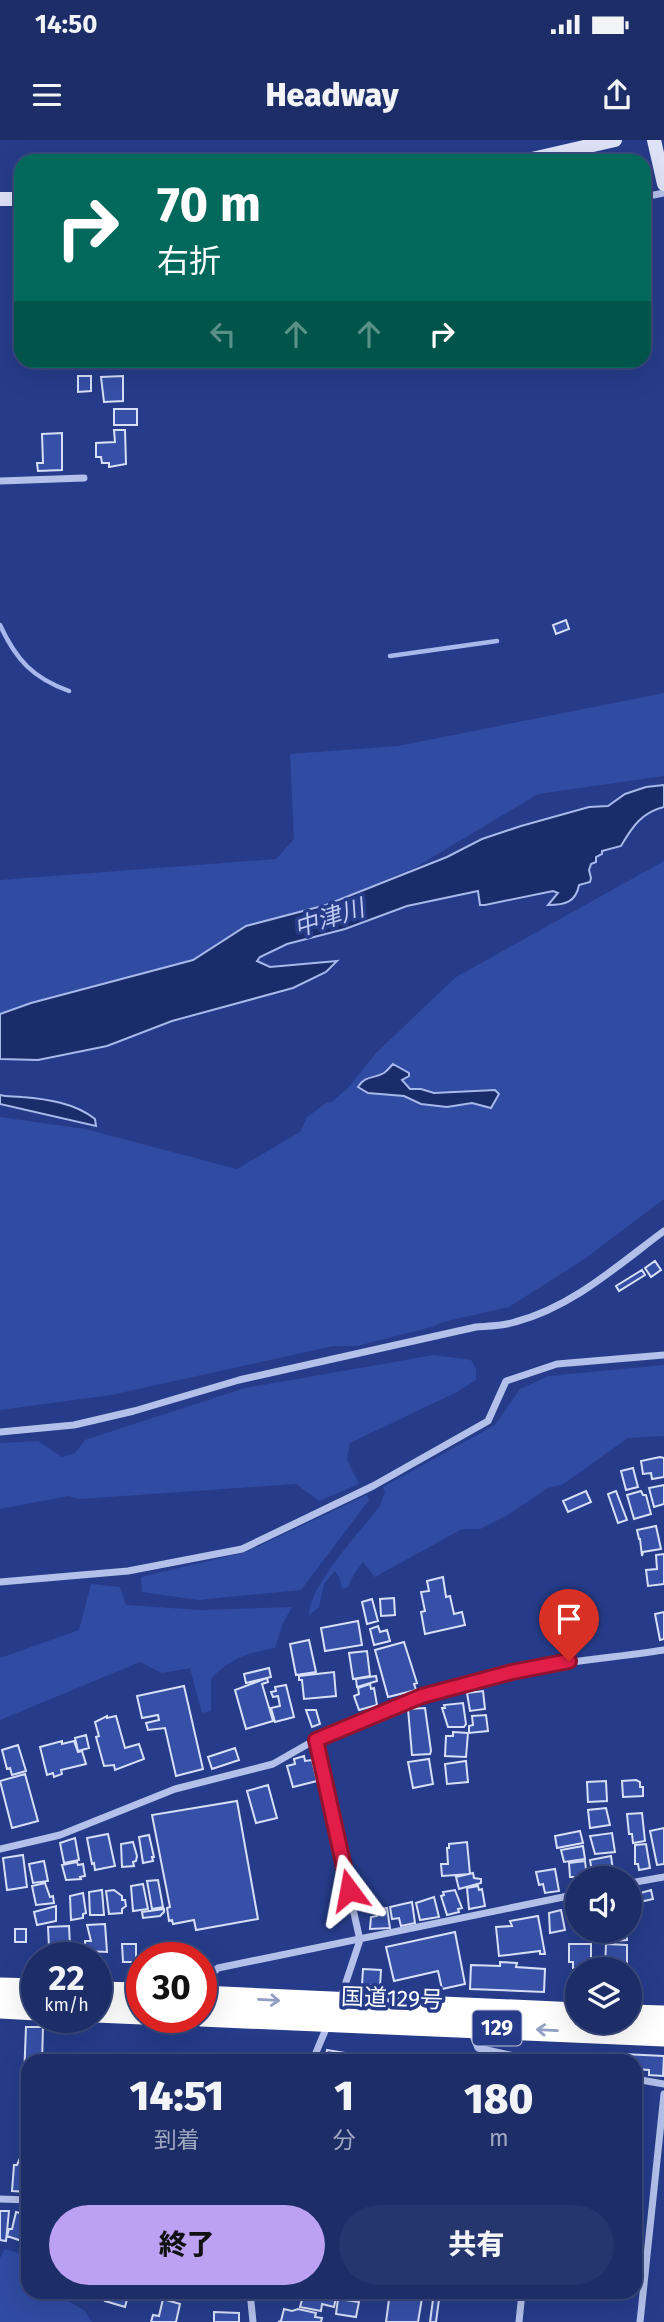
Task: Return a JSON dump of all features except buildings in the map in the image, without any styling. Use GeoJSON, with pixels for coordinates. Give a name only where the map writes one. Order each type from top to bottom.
{"type":"FeatureCollection","features":[{"type":"Feature","properties":{"kind":"highway"},"geometry":{"type":"LineString","coordinates":[[0,1988],[21,1989]]}},
{"type":"Feature","properties":{"kind":"highway","name":"国道129号"},"geometry":{"type":"LineString","coordinates":[[217,1998],[470,2027],[664,2036]]}},
{"type":"Feature","properties":{"kind":"highway"},"geometry":{"type":"LineString","coordinates":[[0,2008],[21,2009]]}},
{"type":"Feature","properties":{"kind":"highway","name":"国道129号"},"geometry":{"type":"LineString","coordinates":[[217,2016],[565,2013]]}},
{"type":"Feature","properties":{"kind":"highway"},"geometry":{"type":"LineString","coordinates":[[642,2016],[664,2017]]}},
{"type":"Feature","properties":{"kind":"street"},"geometry":{"type":"LineString","coordinates":[[554,154],[615,140]]}},
{"type":"Feature","properties":{"kind":"street"},"geometry":{"type":"LineString","coordinates":[[654,140],[664,184]]}},
{"type":"Feature","properties":{"kind":"street"},"geometry":{"type":"LineString","coordinates":[[0,481],[84,478]]}},
{"type":"Feature","properties":{"kind":"street"},"geometry":{"type":"LineString","coordinates":[[0,1432],[74,1425],[134,1411],[239,1380],[477,1327],[512,1323],[544,1313],[579,1294],[664,1231]]}},
{"type":"Feature","properties":{"kind":"street"},"geometry":{"type":"LineString","coordinates":[[0,1582],[128,1571],[242,1549],[373,1486],[488,1421],[506,1381],[557,1364],[664,1355]]}},
{"type":"Feature","properties":{"kind":"street"},"geometry":{"type":"LineString","coordinates":[[0,1849],[60,1835],[175,1789],[273,1764],[316,1740],[422,1696],[512,1672],[569,1661],[664,1650]]}},
{"type":"Feature","properties":{"kind":"street"},"geometry":{"type":"LineString","coordinates":[[316,1740],[360,1940],[334,2013],[316,2054]]}},
{"type":"Feature","properties":{"kind":"street"},"geometry":{"type":"LineString","coordinates":[[642,1881],[664,1877]]}},
{"type":"Feature","properties":{"kind":"street"},"geometry":{"type":"LineString","coordinates":[[217,1969],[565,1897]]}},
{"type":"Feature","properties":{"kind":"street"},"geometry":{"type":"LineString","coordinates":[[470,2027],[478,2048],[505,2054]]}},
{"type":"Feature","properties":{"kind":"street"},"geometry":{"type":"LineString","coordinates":[[642,2080],[664,2084]]}},
{"type":"Feature","properties":{"kind":"street"},"geometry":{"type":"LineString","coordinates":[[640,2322],[664,2094]]}},
{"type":"Feature","properties":{"kind":"street"},"geometry":{"type":"LineString","coordinates":[[0,2199],[21,2200]]}},
{"type":"Feature","properties":{"kind":"street"},"geometry":{"type":"LineString","coordinates":[[251,2299],[253,2322]]}},
{"type":"Feature","properties":{"kind":"street"},"geometry":{"type":"LineString","coordinates":[[519,2322],[521,2299]]}},
{"type":"Feature","properties":{"kind":"shaded area"},"geometry":{"type":"Polygon","coordinates":[[[664,693],[664,776],[538,794],[416,867],[326,905],[246,926],[193,960],[0,1040],[0,880],[276,859],[294,839],[290,754],[398,746],[664,693]]]}},
{"type":"Feature","properties":{"kind":"shaded area"},"geometry":{"type":"Polygon","coordinates":[[[664,861],[664,1199],[583,1260],[509,1307],[357,1346],[333,1346],[111,1395],[0,1410],[0,1117],[85,1129],[237,1169],[300,1132],[307,1117],[326,1103],[332,1102],[348,1088],[376,1053],[456,977],[664,861]]]}},
{"type":"Feature","properties":{"kind":"shaded area"},"geometry":{"type":"Polygon","coordinates":[[[434,1355],[471,1360],[476,1369],[476,1380],[457,1392],[350,1443],[347,1460],[359,1484],[319,1501],[296,1484],[79,1499],[69,1496],[0,1509],[0,1443],[38,1441],[62,1457],[75,1453],[85,1440],[245,1388],[434,1355]]]}},
{"type":"Feature","properties":{"kind":"shaded area"},"geometry":{"type":"Polygon","coordinates":[[[664,1365],[664,1436],[628,1438],[562,1485],[548,1488],[506,1516],[480,1529],[462,1529],[375,1577],[363,1562],[348,1587],[342,1589],[335,1571],[324,1584],[319,1607],[309,1615],[311,1603],[326,1575],[379,1507],[385,1493],[383,1487],[495,1425],[520,1389],[549,1376],[664,1365]]]}},
{"type":"Feature","properties":{"kind":"shaded area"},"geometry":{"type":"Polygon","coordinates":[[[367,1495],[369,1500],[301,1590],[198,1600],[142,1592],[141,1577],[246,1552],[367,1495]]]}},
{"type":"Feature","properties":{"kind":"shaded area"},"geometry":{"type":"Polygon","coordinates":[[[91,1584],[120,1587],[126,1605],[200,1610],[292,1607],[283,1623],[275,1648],[240,1658],[225,1666],[211,1679],[211,1711],[202,1713],[190,1668],[162,1673],[140,1662],[0,1720],[0,1658],[79,1630],[91,1584]]]}},
{"type":"Feature","properties":{"kind":"shaded area"},"geometry":{"type":"Polygon","coordinates":[[[5,2249],[21,2254],[21,2299],[64,2299],[84,2310],[92,2322],[0,2322],[0,2258],[5,2249]]]}},
{"type":"Feature","properties":{"kind":"water","name":"中津川"},"geometry":{"type":"Polygon","coordinates":[[[664,785],[664,807],[638,821],[621,846],[602,851],[602,854],[596,857],[596,862],[591,864],[590,882],[579,885],[572,899],[564,903],[548,905],[558,893],[553,891],[480,905],[478,891],[407,906],[345,929],[287,944],[260,957],[257,961],[270,967],[337,961],[326,972],[293,988],[172,1021],[107,1046],[38,1060],[0,1059],[0,1014],[31,1003],[193,960],[246,926],[326,905],[447,857],[482,839],[589,807],[608,806],[625,794],[664,785]]]}},
{"type":"Feature","properties":{"kind":"water"},"geometry":{"type":"Polygon","coordinates":[[[393,1064],[409,1073],[409,1076],[402,1080],[410,1089],[434,1093],[495,1090],[499,1094],[491,1108],[472,1103],[447,1107],[421,1104],[404,1096],[368,1093],[358,1087],[367,1079],[384,1073],[393,1064]]]}},
{"type":"Feature","properties":{"kind":"water"},"geometry":{"type":"Polygon","coordinates":[[[0,1095],[41,1099],[70,1106],[95,1119],[96,1126],[0,1104],[0,1095]]]}},
{"type":"Feature","properties":{"kind":"waterway"},"geometry":{"type":"LineString","coordinates":[[0,625],[12,648],[27,666],[45,680],[69,691]]}},
{"type":"Feature","properties":{"kind":"waterway"},"geometry":{"type":"LineString","coordinates":[[390,656],[497,641]]}},
{"type":"Feature","properties":{"kind":"route"},"geometry":{"type":"LineString","coordinates":[[349,1890],[316,1740],[422,1696],[512,1672],[569,1661]]}}]}
